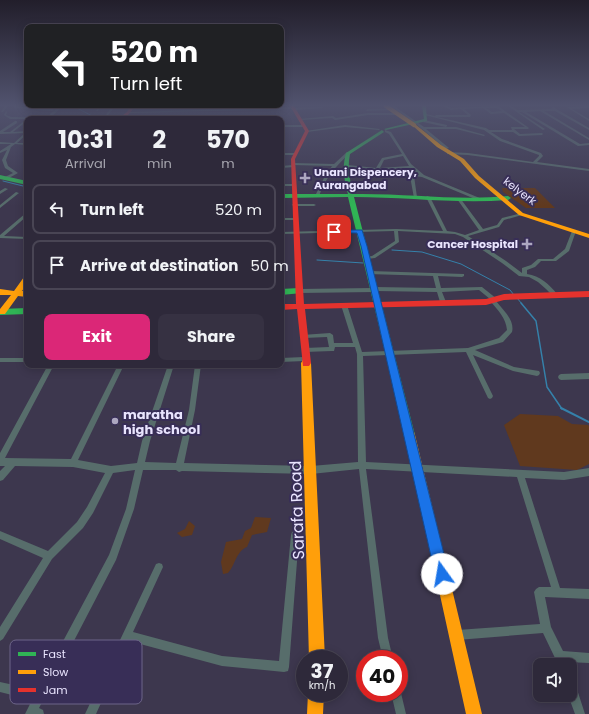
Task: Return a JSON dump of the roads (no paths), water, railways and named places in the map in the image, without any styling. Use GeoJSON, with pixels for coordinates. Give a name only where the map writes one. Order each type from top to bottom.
{"type":"FeatureCollection","features":[{"type":"Feature","properties":{"kind":"street"},"geometry":{"type":"LineString","coordinates":[[0,152],[10,147],[19,139]]}},
{"type":"Feature","properties":{"kind":"street"},"geometry":{"type":"LineString","coordinates":[[284,166],[294,161],[300,139]]}},
{"type":"Feature","properties":{"kind":"street"},"geometry":{"type":"LineString","coordinates":[[316,200],[321,185],[335,165],[348,153],[368,139]]}},
{"type":"Feature","properties":{"kind":"street"},"geometry":{"type":"LineString","coordinates":[[394,139],[413,168],[423,176]]}},
{"type":"Feature","properties":{"kind":"street"},"geometry":{"type":"LineString","coordinates":[[431,139],[438,147],[450,151],[589,170]]}},
{"type":"Feature","properties":{"kind":"street"},"geometry":{"type":"LineString","coordinates":[[436,139],[450,151]]}},
{"type":"Feature","properties":{"kind":"street","name":"kelyerk"},"geometry":{"type":"LineString","coordinates":[[436,139],[450,151],[464,157],[498,197],[532,215],[589,232]]}},
{"type":"Feature","properties":{"kind":"street"},"geometry":{"type":"LineString","coordinates":[[500,139],[540,154],[541,156],[534,163]]}},
{"type":"Feature","properties":{"kind":"street"},"geometry":{"type":"LineString","coordinates":[[571,139],[579,144],[589,144]]}},
{"type":"Feature","properties":{"kind":"street"},"geometry":{"type":"LineString","coordinates":[[0,142],[24,144]]}},
{"type":"Feature","properties":{"kind":"street"},"geometry":{"type":"LineString","coordinates":[[4,176],[16,173],[6,167],[4,160],[10,147]]}},
{"type":"Feature","properties":{"kind":"street"},"geometry":{"type":"LineString","coordinates":[[348,153],[346,161],[348,166],[347,180],[367,258],[388,352],[418,467],[474,714]]}},
{"type":"Feature","properties":{"kind":"street"},"geometry":{"type":"LineString","coordinates":[[378,168],[383,158],[403,155]]}},
{"type":"Feature","properties":{"kind":"street"},"geometry":{"type":"LineString","coordinates":[[284,156],[294,161],[335,165]]}},
{"type":"Feature","properties":{"kind":"street","name":"Sarafa Road"},"geometry":{"type":"LineString","coordinates":[[294,161],[295,233],[300,306],[304,336],[311,470],[316,650]]}},
{"type":"Feature","properties":{"kind":"street"},"geometry":{"type":"LineString","coordinates":[[348,166],[413,168]]}},
{"type":"Feature","properties":{"kind":"street"},"geometry":{"type":"LineString","coordinates":[[378,168],[383,173],[423,176],[498,197]]}},
{"type":"Feature","properties":{"kind":"street"},"geometry":{"type":"LineString","coordinates":[[413,168],[412,176],[415,196]]}},
{"type":"Feature","properties":{"kind":"street"},"geometry":{"type":"LineString","coordinates":[[477,174],[498,197],[521,214],[589,236]]}},
{"type":"Feature","properties":{"kind":"street"},"geometry":{"type":"LineString","coordinates":[[4,176],[24,181]]}},
{"type":"Feature","properties":{"kind":"street"},"geometry":{"type":"LineString","coordinates":[[284,185],[294,185]]}},
{"type":"Feature","properties":{"kind":"street"},"geometry":{"type":"LineString","coordinates":[[0,193],[6,188]]}},
{"type":"Feature","properties":{"kind":"street"},"geometry":{"type":"LineString","coordinates":[[0,207],[17,193]]}},
{"type":"Feature","properties":{"kind":"street"},"geometry":{"type":"LineString","coordinates":[[284,197],[294,200],[316,200],[351,196],[415,196],[459,199],[498,197]]}},
{"type":"Feature","properties":{"kind":"street"},"geometry":{"type":"LineString","coordinates":[[428,197],[445,232]]}},
{"type":"Feature","properties":{"kind":"street"},"geometry":{"type":"LineString","coordinates":[[0,199],[9,200]]}},
{"type":"Feature","properties":{"kind":"street"},"geometry":{"type":"LineString","coordinates":[[459,199],[482,231]]}},
{"type":"Feature","properties":{"kind":"street"},"geometry":{"type":"LineString","coordinates":[[465,236],[498,226],[503,219],[521,214]]}},
{"type":"Feature","properties":{"kind":"street"},"geometry":{"type":"LineString","coordinates":[[0,237],[24,217]]}},
{"type":"Feature","properties":{"kind":"street"},"geometry":{"type":"LineString","coordinates":[[284,219],[295,219]]}},
{"type":"Feature","properties":{"kind":"street"},"geometry":{"type":"LineString","coordinates":[[367,258],[373,257],[397,242],[396,230]]}},
{"type":"Feature","properties":{"kind":"street"},"geometry":{"type":"LineString","coordinates":[[284,233],[396,230],[445,232],[465,236],[521,275],[525,274],[544,282],[555,295]]}},
{"type":"Feature","properties":{"kind":"street"},"geometry":{"type":"LineString","coordinates":[[525,274],[524,269],[533,266],[540,260],[554,260],[567,250],[574,232]]}},
{"type":"Feature","properties":{"kind":"street"},"geometry":{"type":"LineString","coordinates":[[0,237],[24,238]]}},
{"type":"Feature","properties":{"kind":"street"},"geometry":{"type":"LineString","coordinates":[[370,273],[462,275]]}},
{"type":"Feature","properties":{"kind":"street"},"geometry":{"type":"LineString","coordinates":[[435,275],[443,302]]}},
{"type":"Feature","properties":{"kind":"street"},"geometry":{"type":"LineString","coordinates":[[1,313],[24,283]]}},
{"type":"Feature","properties":{"kind":"street"},"geometry":{"type":"LineString","coordinates":[[284,292],[374,289],[440,290],[480,288],[493,300],[510,324],[510,332],[501,340],[468,350],[360,354]]}},
{"type":"Feature","properties":{"kind":"street"},"geometry":{"type":"LineString","coordinates":[[0,292],[24,294]]}},
{"type":"Feature","properties":{"kind":"street"},"geometry":{"type":"LineString","coordinates":[[284,307],[493,300],[504,297],[589,294]]}},
{"type":"Feature","properties":{"kind":"street"},"geometry":{"type":"LineString","coordinates":[[344,305],[360,354],[362,465],[382,631],[386,650]]}},
{"type":"Feature","properties":{"kind":"street"},"geometry":{"type":"LineString","coordinates":[[1,313],[24,311]]}},
{"type":"Feature","properties":{"kind":"street"},"geometry":{"type":"LineString","coordinates":[[284,359],[332,349],[330,335],[304,336]]}},
{"type":"Feature","properties":{"kind":"street"},"geometry":{"type":"LineString","coordinates":[[331,345],[357,345]]}},
{"type":"Feature","properties":{"kind":"street"},"geometry":{"type":"LineString","coordinates":[[468,350],[513,369],[537,373]]}},
{"type":"Feature","properties":{"kind":"street"},"geometry":{"type":"LineString","coordinates":[[468,350],[490,396]]}},
{"type":"Feature","properties":{"kind":"street"},"geometry":{"type":"LineString","coordinates":[[0,360],[24,360]]}},
{"type":"Feature","properties":{"kind":"street"},"geometry":{"type":"LineString","coordinates":[[49,368],[0,461],[74,463],[111,470],[140,466],[311,470],[362,465],[564,476],[589,472]]}},
{"type":"Feature","properties":{"kind":"street"},"geometry":{"type":"LineString","coordinates":[[74,463],[120,368]]}},
{"type":"Feature","properties":{"kind":"street"},"geometry":{"type":"LineString","coordinates":[[69,640],[113,557],[130,509],[158,399],[170,368]]}},
{"type":"Feature","properties":{"kind":"street"},"geometry":{"type":"LineString","coordinates":[[179,468],[192,410],[198,368]]}},
{"type":"Feature","properties":{"kind":"street"},"geometry":{"type":"LineString","coordinates":[[561,377],[589,376]]}},
{"type":"Feature","properties":{"kind":"street"},"geometry":{"type":"LineString","coordinates":[[0,477],[13,462]]}},
{"type":"Feature","properties":{"kind":"street"},"geometry":{"type":"LineString","coordinates":[[0,636],[49,556],[80,525],[111,470]]}},
{"type":"Feature","properties":{"kind":"street"},"geometry":{"type":"LineString","coordinates":[[520,473],[557,592]]}},
{"type":"Feature","properties":{"kind":"street"},"geometry":{"type":"LineString","coordinates":[[0,535],[49,556]]}},
{"type":"Feature","properties":{"kind":"street"},"geometry":{"type":"LineString","coordinates":[[128,636],[222,661],[284,667],[295,535]]}},
{"type":"Feature","properties":{"kind":"street"},"geometry":{"type":"LineString","coordinates":[[126,640],[159,567]]}},
{"type":"Feature","properties":{"kind":"street"},"geometry":{"type":"LineString","coordinates":[[560,658],[546,628],[539,592],[589,594]]}},
{"type":"Feature","properties":{"kind":"street"},"geometry":{"type":"LineString","coordinates":[[456,635],[546,628]]}},
{"type":"Feature","properties":{"kind":"street"},"geometry":{"type":"LineString","coordinates":[[577,659],[589,658]]}},
{"type":"Feature","properties":{"kind":"street"},"geometry":{"type":"LineString","coordinates":[[0,687],[10,689]]}},
{"type":"Feature","properties":{"kind":"street"},"geometry":{"type":"LineString","coordinates":[[315,714],[316,702]]}},
{"type":"Feature","properties":{"kind":"street"},"geometry":{"type":"LineString","coordinates":[[398,702],[401,714]]}},
{"type":"Feature","properties":{"kind":"street"},"geometry":{"type":"LineString","coordinates":[[576,702],[580,714]]}},
{"type":"Feature","properties":{"kind":"street"},"geometry":{"type":"LineString","coordinates":[[90,714],[95,704]]}},
{"type":"Feature","properties":{"kind":"waterway"},"geometry":{"type":"LineString","coordinates":[[3,181],[24,186]]}},
{"type":"Feature","properties":{"kind":"waterway"},"geometry":{"type":"LineString","coordinates":[[392,250],[422,252],[461,264],[510,290],[514,295]]}},
{"type":"Feature","properties":{"kind":"waterway"},"geometry":{"type":"LineString","coordinates":[[317,260],[363,263]]}},
{"type":"Feature","properties":{"kind":"waterway"},"geometry":{"type":"LineString","coordinates":[[517,298],[522,304]]}},
{"type":"Feature","properties":{"kind":"waterway"},"geometry":{"type":"LineString","coordinates":[[521,303],[536,321],[547,387],[561,408]]}},
{"type":"Feature","properties":{"kind":"waterway"},"geometry":{"type":"LineString","coordinates":[[561,408],[589,422]]}},
{"type":"Feature","properties":{"kind":"place","name":"Unani Dispencery, Aurangabad"},"geometry":{"type":"Point","coordinates":[305,178]}},
{"type":"Feature","properties":{"kind":"place","name":"Cancer Hospital"},"geometry":{"type":"Point","coordinates":[527,244]}},
{"type":"Feature","properties":{"kind":"place","name":"maratha high school"},"geometry":{"type":"Point","coordinates":[115,421]}}]}
